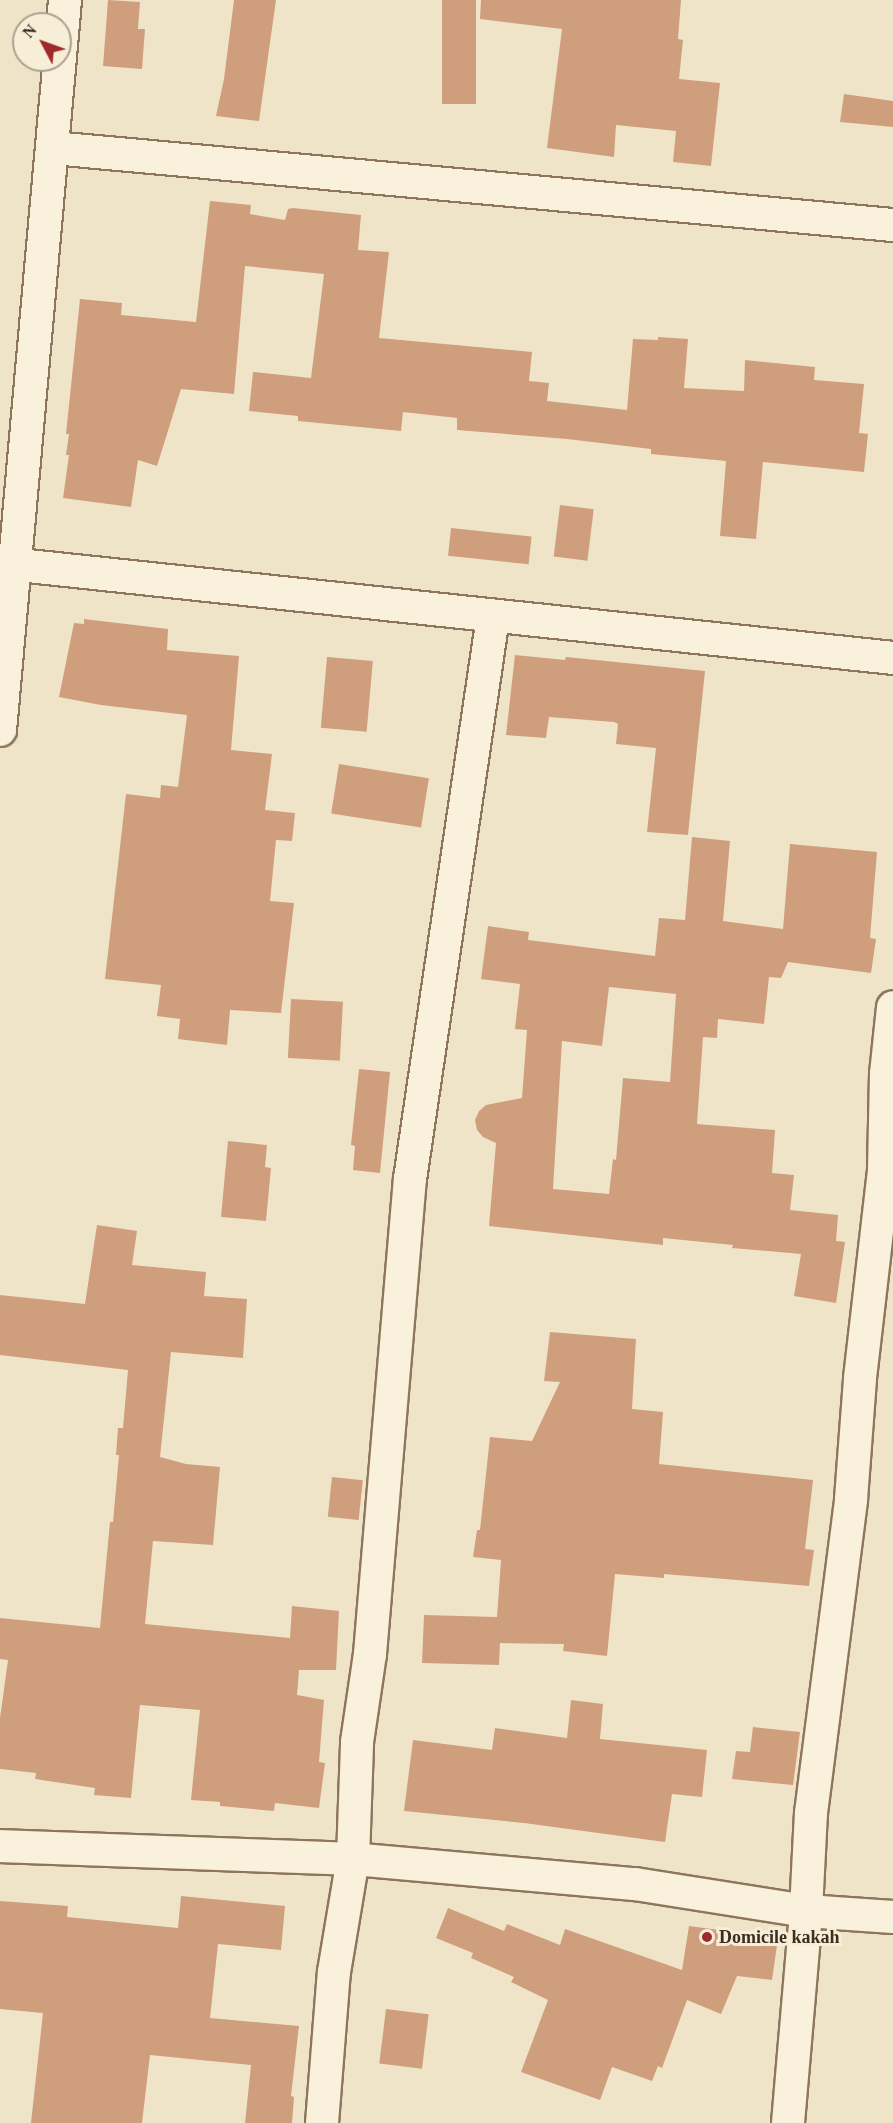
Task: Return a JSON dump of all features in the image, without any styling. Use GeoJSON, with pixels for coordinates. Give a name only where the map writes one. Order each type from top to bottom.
{"type":"FeatureCollection","features":[{"type":"Feature","properties":{"kind":"street"},"geometry":{"type":"LineString","coordinates":[[0,730],[8,563],[52,148],[65,0]]}},
{"type":"Feature","properties":{"kind":"street"},"geometry":{"type":"LineString","coordinates":[[52,148],[893,225]]}},
{"type":"Feature","properties":{"kind":"street"},"geometry":{"type":"LineString","coordinates":[[8,563],[493,617],[893,658]]}},
{"type":"Feature","properties":{"kind":"street"},"geometry":{"type":"LineString","coordinates":[[322,2123],[334,1972],[353,1859],[357,1742],[370,1654],[410,1179],[493,617]]}},
{"type":"Feature","properties":{"kind":"street"},"geometry":{"type":"LineString","coordinates":[[788,2123],[806,1911],[811,1813],[851,1498],[860,1378],[884,1169],[886,1074],[893,1007]]}},
{"type":"Feature","properties":{"kind":"street"},"geometry":{"type":"LineString","coordinates":[[0,1846],[353,1859],[635,1884],[806,1911],[893,1917]]}},
{"type":"Feature","properties":{"kind":"building"},"geometry":{"type":"Polygon","coordinates":[[[108,0],[140,2],[138,29],[145,29],[142,69],[103,66],[108,0]]]}},
{"type":"Feature","properties":{"kind":"building"},"geometry":{"type":"Polygon","coordinates":[[[234,0],[276,0],[259,121],[216,116],[224,79],[234,0]]]}},
{"type":"Feature","properties":{"kind":"building"},"geometry":{"type":"Polygon","coordinates":[[[442,0],[476,0],[476,104],[442,104],[442,0]]]}},
{"type":"Feature","properties":{"kind":"building"},"geometry":{"type":"Polygon","coordinates":[[[481,0],[681,0],[678,39],[683,40],[679,79],[720,83],[711,166],[673,162],[676,131],[616,125],[614,157],[547,148],[562,29],[480,19],[481,0]]]}},
{"type":"Feature","properties":{"kind":"building"},"geometry":{"type":"Polygon","coordinates":[[[844,94],[893,101],[893,127],[840,122],[844,94]]]}},
{"type":"Feature","properties":{"kind":"building"},"geometry":{"type":"Polygon","coordinates":[[[210,201],[251,205],[250,214],[285,220],[288,209],[293,208],[361,215],[358,250],[389,252],[379,338],[532,352],[529,381],[549,383],[547,401],[627,410],[633,339],[658,340],[658,337],[688,339],[684,388],[744,391],[745,360],[815,367],[814,380],[864,384],[859,433],[868,434],[864,472],[763,462],[756,539],[720,536],[726,461],[651,454],[651,449],[567,439],[457,430],[457,418],[403,412],[401,431],[298,421],[298,416],[249,411],[253,372],[311,378],[324,274],[245,266],[234,394],[181,389],[157,466],[138,460],[131,507],[63,498],[69,455],[66,455],[69,434],[66,434],[80,299],[122,303],[121,315],[196,322],[210,201]]]}},
{"type":"Feature","properties":{"kind":"building"},"geometry":{"type":"Polygon","coordinates":[[[560,505],[594,509],[587,561],[554,557],[560,505]]]}},
{"type":"Feature","properties":{"kind":"building"},"geometry":{"type":"Polygon","coordinates":[[[451,528],[532,536],[529,564],[448,556],[451,528]]]}},
{"type":"Feature","properties":{"kind":"building"},"geometry":{"type":"Polygon","coordinates":[[[84,619],[168,629],[167,650],[239,656],[231,750],[272,754],[265,810],[295,813],[292,841],[276,840],[270,901],[294,903],[281,1013],[230,1010],[227,1045],[178,1039],[180,1019],[157,1016],[161,985],[105,979],[126,794],[160,798],[161,785],[178,787],[187,715],[101,705],[59,697],[74,623],[84,624],[84,619]]]}},
{"type":"Feature","properties":{"kind":"building"},"geometry":{"type":"Polygon","coordinates":[[[515,655],[565,660],[566,657],[705,671],[688,835],[647,832],[656,748],[616,744],[618,724],[549,717],[546,738],[506,735],[515,655]]]}},
{"type":"Feature","properties":{"kind":"building"},"geometry":{"type":"Polygon","coordinates":[[[327,657],[373,661],[367,732],[321,728],[327,657]]]}},
{"type":"Feature","properties":{"kind":"building"},"geometry":{"type":"Polygon","coordinates":[[[339,764],[429,778],[421,828],[331,813],[339,764]]]}},
{"type":"Feature","properties":{"kind":"building"},"geometry":{"type":"Polygon","coordinates":[[[692,837],[730,841],[723,921],[783,929],[790,844],[877,852],[870,938],[876,939],[871,973],[788,962],[781,978],[769,977],[764,1024],[718,1019],[717,1038],[703,1037],[697,1124],[775,1130],[772,1173],[794,1175],[790,1210],[838,1215],[836,1241],[845,1242],[836,1303],[794,1296],[801,1254],[732,1248],[733,1245],[663,1238],[663,1245],[489,1226],[496,1143],[483,1137],[477,1130],[475,1120],[479,1111],[486,1105],[522,1098],[527,1030],[515,1029],[520,984],[481,979],[488,926],[529,932],[528,940],[655,956],[659,918],[685,920],[692,837]],[[609,987],[602,1046],[562,1041],[553,1189],[609,1194],[613,1159],[616,1160],[623,1078],[670,1082],[676,994],[609,987]]]}},
{"type":"Feature","properties":{"kind":"building"},"geometry":{"type":"Polygon","coordinates":[[[291,999],[343,1002],[340,1061],[288,1058],[291,999]]]}},
{"type":"Feature","properties":{"kind":"building"},"geometry":{"type":"Polygon","coordinates":[[[359,1069],[390,1072],[380,1173],[353,1170],[355,1146],[351,1145],[359,1069]]]}},
{"type":"Feature","properties":{"kind":"building"},"geometry":{"type":"Polygon","coordinates":[[[228,1141],[267,1145],[265,1167],[271,1168],[266,1221],[221,1217],[228,1141]]]}},
{"type":"Feature","properties":{"kind":"building"},"geometry":{"type":"Polygon","coordinates":[[[97,1225],[137,1231],[132,1265],[206,1272],[204,1296],[247,1299],[243,1358],[171,1352],[160,1457],[186,1464],[220,1467],[213,1545],[153,1541],[145,1624],[290,1638],[292,1606],[339,1611],[336,1670],[299,1670],[297,1695],[324,1700],[319,1762],[325,1763],[319,1808],[275,1803],[274,1811],[220,1806],[220,1802],[191,1800],[200,1710],[140,1705],[131,1798],[94,1795],[95,1788],[35,1779],[36,1773],[0,1769],[0,1718],[8,1660],[0,1659],[0,1618],[100,1628],[110,1522],[113,1522],[119,1455],[116,1455],[118,1428],[123,1428],[128,1370],[0,1355],[0,1295],[85,1304],[97,1225]]]}},
{"type":"Feature","properties":{"kind":"building"},"geometry":{"type":"Polygon","coordinates":[[[550,1332],[636,1339],[632,1409],[663,1412],[659,1464],[813,1480],[805,1549],[814,1550],[809,1586],[664,1574],[664,1578],[615,1574],[607,1656],[563,1651],[564,1644],[500,1643],[499,1665],[422,1663],[424,1615],[497,1617],[501,1560],[473,1557],[477,1530],[480,1530],[490,1437],[532,1441],[560,1382],[544,1381],[550,1332]]]}},
{"type":"Feature","properties":{"kind":"building"},"geometry":{"type":"Polygon","coordinates":[[[332,1477],[363,1480],[359,1520],[328,1517],[332,1477]]]}},
{"type":"Feature","properties":{"kind":"building"},"geometry":{"type":"Polygon","coordinates":[[[571,1700],[603,1704],[600,1739],[707,1750],[702,1797],[672,1794],[665,1842],[524,1823],[404,1811],[413,1740],[492,1750],[495,1728],[567,1738],[571,1700]]]}},
{"type":"Feature","properties":{"kind":"building"},"geometry":{"type":"Polygon","coordinates":[[[753,1727],[800,1732],[793,1785],[732,1779],[736,1751],[750,1752],[753,1727]]]}},
{"type":"Feature","properties":{"kind":"building"},"geometry":{"type":"Polygon","coordinates":[[[181,1896],[285,1906],[281,1950],[218,1944],[210,2018],[299,2026],[291,2096],[294,2097],[292,2123],[245,2123],[251,2065],[150,2055],[142,2123],[31,2123],[43,2013],[0,2009],[0,1901],[68,1906],[67,1917],[178,1928],[181,1896]]]}},
{"type":"Feature","properties":{"kind":"building"},"geometry":{"type":"Polygon","coordinates":[[[448,1908],[504,1931],[507,1924],[560,1945],[565,1929],[682,1970],[689,1926],[778,1938],[772,1980],[737,1976],[721,2014],[687,2000],[662,2068],[658,2066],[652,2081],[612,2067],[600,2100],[521,2072],[548,2000],[511,1982],[514,1977],[471,1958],[473,1953],[436,1938],[448,1908]]]}},
{"type":"Feature","properties":{"kind":"building"},"geometry":{"type":"Polygon","coordinates":[[[386,2009],[429,2014],[422,2069],[379,2064],[386,2009]]]}},
{"type":"Feature","properties":{"kind":"place","name":"Domicile kakah"},"geometry":{"type":"Point","coordinates":[707,1937]}}]}
